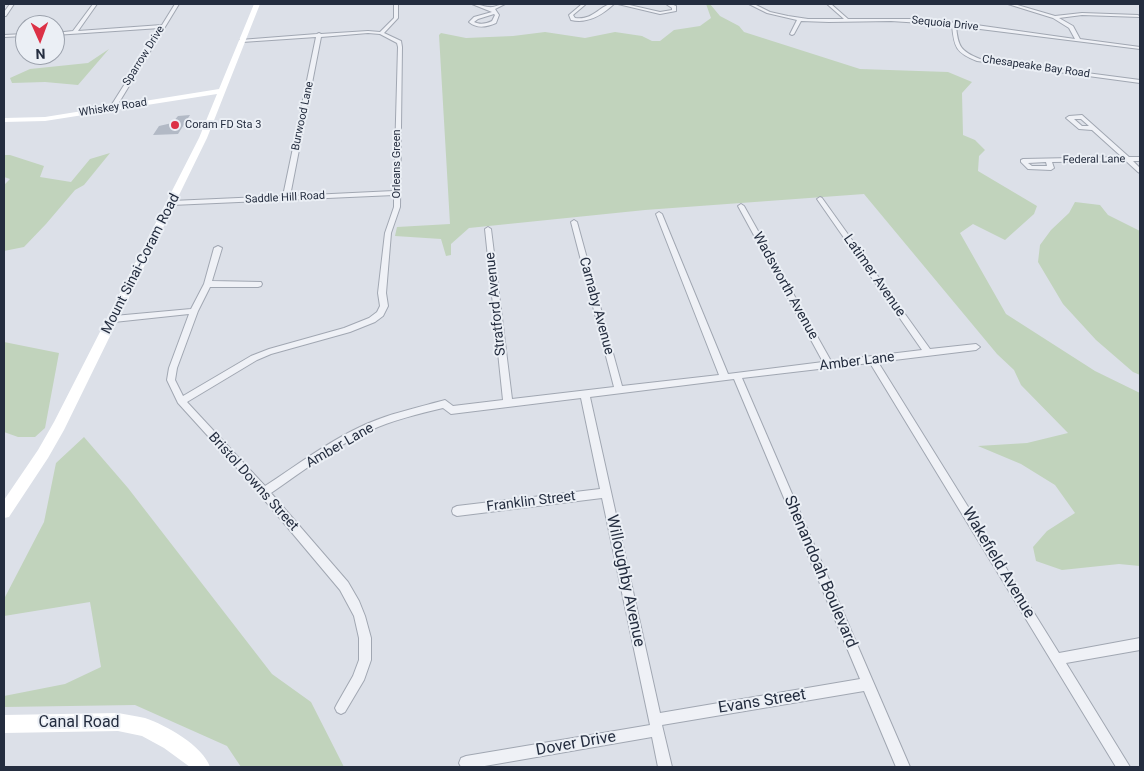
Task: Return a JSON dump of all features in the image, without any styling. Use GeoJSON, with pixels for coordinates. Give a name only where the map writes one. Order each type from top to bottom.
{"type":"FeatureCollection","features":[{"type":"Feature","properties":{"kind":"main road","name":"Mount Sinai-Coram Road"},"geometry":{"type":"LineString","coordinates":[[4,512],[43,454],[172,203],[204,138],[256,4]]}},
{"type":"Feature","properties":{"kind":"main road","name":"Whiskey Road"},"geometry":{"type":"LineString","coordinates":[[4,120],[45,118],[112,109],[222,90]]}},
{"type":"Feature","properties":{"kind":"main road","name":"Canal Road"},"geometry":{"type":"LineString","coordinates":[[4,724],[118,722],[144,727],[171,741],[196,760],[201,767]]}},
{"type":"Feature","properties":{"kind":"street"},"geometry":{"type":"LineString","coordinates":[[4,15],[12,4]]}},
{"type":"Feature","properties":{"kind":"street"},"geometry":{"type":"LineString","coordinates":[[75,32],[88,12],[96,4]]}},
{"type":"Feature","properties":{"kind":"street","name":"Sparrow Drive"},"geometry":{"type":"LineString","coordinates":[[112,109],[177,4]]}},
{"type":"Feature","properties":{"kind":"street"},"geometry":{"type":"LineString","coordinates":[[242,40],[319,34],[381,33],[396,18],[396,4]]}},
{"type":"Feature","properties":{"kind":"street"},"geometry":{"type":"LineString","coordinates":[[474,4],[493,10],[497,18],[489,25],[479,25],[470,22],[476,18],[493,10],[503,4]]}},
{"type":"Feature","properties":{"kind":"street"},"geometry":{"type":"LineString","coordinates":[[584,4],[571,16],[573,19],[590,19],[612,4]]}},
{"type":"Feature","properties":{"kind":"street"},"geometry":{"type":"LineString","coordinates":[[620,4],[660,13],[674,11],[674,7],[668,4]]}},
{"type":"Feature","properties":{"kind":"street"},"geometry":{"type":"LineString","coordinates":[[647,9],[652,4]]}},
{"type":"Feature","properties":{"kind":"street","name":"Sequoia Drive"},"geometry":{"type":"LineString","coordinates":[[750,4],[766,12],[800,19],[893,19],[1140,48]]}},
{"type":"Feature","properties":{"kind":"street"},"geometry":{"type":"LineString","coordinates":[[829,4],[846,19]]}},
{"type":"Feature","properties":{"kind":"street"},"geometry":{"type":"LineString","coordinates":[[1010,4],[1055,17],[1071,27],[1078,40]]}},
{"type":"Feature","properties":{"kind":"street"},"geometry":{"type":"LineString","coordinates":[[1055,17],[1082,14],[1138,16]]}},
{"type":"Feature","properties":{"kind":"street"},"geometry":{"type":"LineString","coordinates":[[792,34],[800,19]]}},
{"type":"Feature","properties":{"kind":"street","name":"Chesapeake Bay Road"},"geometry":{"type":"LineString","coordinates":[[954,25],[957,48],[962,53],[979,60],[1140,82]]}},
{"type":"Feature","properties":{"kind":"street"},"geometry":{"type":"LineString","coordinates":[[65,33],[163,26]]}},
{"type":"Feature","properties":{"kind":"street","name":"Orleans Green"},"geometry":{"type":"LineString","coordinates":[[181,400],[254,358],[348,330],[372,320],[380,314],[384,306],[382,293],[388,233],[397,207],[400,47],[395,39],[381,33]]}},
{"type":"Feature","properties":{"kind":"street","name":"Burwood Lane"},"geometry":{"type":"LineString","coordinates":[[286,198],[319,34]]}},
{"type":"Feature","properties":{"kind":"street"},"geometry":{"type":"LineString","coordinates":[[1094,128],[1140,171]]}},
{"type":"Feature","properties":{"kind":"street","name":"Federal Lane"},"geometry":{"type":"LineString","coordinates":[[1048,161],[1140,159]]}},
{"type":"Feature","properties":{"kind":"street","name":"Saddle Hill Road"},"geometry":{"type":"LineString","coordinates":[[172,203],[397,193]]}},
{"type":"Feature","properties":{"kind":"street","name":"Latimer Avenue"},"geometry":{"type":"LineString","coordinates":[[820,199],[928,354]]}},
{"type":"Feature","properties":{"kind":"street","name":"Wadsworth Avenue"},"geometry":{"type":"LineString","coordinates":[[741,206],[829,365]]}},
{"type":"Feature","properties":{"kind":"street","name":"Shenandoah Boulevard"},"geometry":{"type":"LineString","coordinates":[[659,214],[903,767]]}},
{"type":"Feature","properties":{"kind":"street","name":"Carnaby Avenue"},"geometry":{"type":"LineString","coordinates":[[574,222],[619,390]]}},
{"type":"Feature","properties":{"kind":"street","name":"Stratford Avenue"},"geometry":{"type":"LineString","coordinates":[[488,229],[508,403]]}},
{"type":"Feature","properties":{"kind":"street","name":"Bristol Downs Street"},"geometry":{"type":"LineString","coordinates":[[218,248],[208,284],[194,312],[171,380],[181,400],[356,602],[363,626],[365,647],[362,670],[341,708]]}},
{"type":"Feature","properties":{"kind":"street"},"geometry":{"type":"LineString","coordinates":[[208,284],[258,284]]}},
{"type":"Feature","properties":{"kind":"street"},"geometry":{"type":"LineString","coordinates":[[114,319],[194,312]]}},
{"type":"Feature","properties":{"kind":"street","name":"Amber Lane"},"geometry":{"type":"LineString","coordinates":[[263,493],[340,442],[384,421],[445,404],[451,410],[976,347]]}},
{"type":"Feature","properties":{"kind":"street","name":"Wakefield Avenue"},"geometry":{"type":"LineString","coordinates":[[873,360],[1123,767]]}},
{"type":"Feature","properties":{"kind":"street","name":"Willoughby Avenue"},"geometry":{"type":"LineString","coordinates":[[585,394],[665,767]]}},
{"type":"Feature","properties":{"kind":"street","name":"Franklin Street"},"geometry":{"type":"LineString","coordinates":[[456,511],[606,493]]}},
{"type":"Feature","properties":{"kind":"street"},"geometry":{"type":"LineString","coordinates":[[1056,659],[1140,644]]}},
{"type":"Feature","properties":{"kind":"street","name":"Evans Street"},"geometry":{"type":"LineString","coordinates":[[656,725],[868,684]]}},
{"type":"Feature","properties":{"kind":"street","name":"Dover Drive"},"geometry":{"type":"LineString","coordinates":[[466,763],[656,725]]}},
{"type":"Feature","properties":{"kind":"green space"},"geometry":{"type":"Polygon","coordinates":[[[706,4],[710,4],[720,16],[739,26],[744,32],[860,69],[948,72],[972,82],[962,93],[963,135],[975,140],[985,150],[979,156],[978,171],[1037,206],[1034,214],[1005,240],[973,224],[960,233],[1006,314],[1095,371],[1140,393],[1140,566],[1119,564],[1062,570],[1036,561],[1033,547],[1047,531],[1075,513],[1055,485],[1021,464],[978,446],[1027,443],[1068,433],[1021,385],[1014,370],[997,354],[864,194],[645,210],[469,228],[451,244],[451,255],[446,256],[441,239],[395,236],[397,227],[450,224],[439,35],[441,33],[466,38],[513,36],[545,32],[585,38],[615,32],[642,36],[652,41],[660,41],[674,30],[700,26],[711,18],[706,4]]]}},
{"type":"Feature","properties":{"kind":"green space"},"geometry":{"type":"Polygon","coordinates":[[[109,49],[78,85],[45,82],[12,83],[10,78],[30,69],[88,63],[109,49]]]}},
{"type":"Feature","properties":{"kind":"green space"},"geometry":{"type":"Polygon","coordinates":[[[110,153],[84,185],[75,190],[24,247],[4,251],[4,185],[10,179],[4,177],[4,155],[10,155],[44,166],[40,177],[71,182],[90,159],[110,153]]]}},
{"type":"Feature","properties":{"kind":"green space"},"geometry":{"type":"Polygon","coordinates":[[[1075,202],[1100,205],[1108,215],[1140,231],[1140,375],[1133,372],[1096,340],[1063,304],[1038,262],[1040,245],[1051,230],[1069,213],[1075,202]]]}},
{"type":"Feature","properties":{"kind":"green space"},"geometry":{"type":"Polygon","coordinates":[[[4,342],[59,353],[45,428],[35,437],[18,437],[4,432],[4,342]]]}},
{"type":"Feature","properties":{"kind":"green space"},"geometry":{"type":"Polygon","coordinates":[[[84,437],[128,488],[272,674],[311,702],[344,767],[241,767],[227,746],[135,705],[4,707],[4,696],[65,684],[101,667],[90,602],[4,616],[4,599],[44,522],[56,463],[84,437]]]}},
{"type":"Feature","properties":{"kind":"building","name":"Coram FD Sta 3"},"geometry":{"type":"Polygon","coordinates":[[[190,115],[178,134],[153,135],[159,126],[172,123],[178,116],[190,115]]]}},
{"type":"Feature","properties":{"kind":"place","name":"Coram FD Sta 3"},"geometry":{"type":"Point","coordinates":[175,125]}}]}
